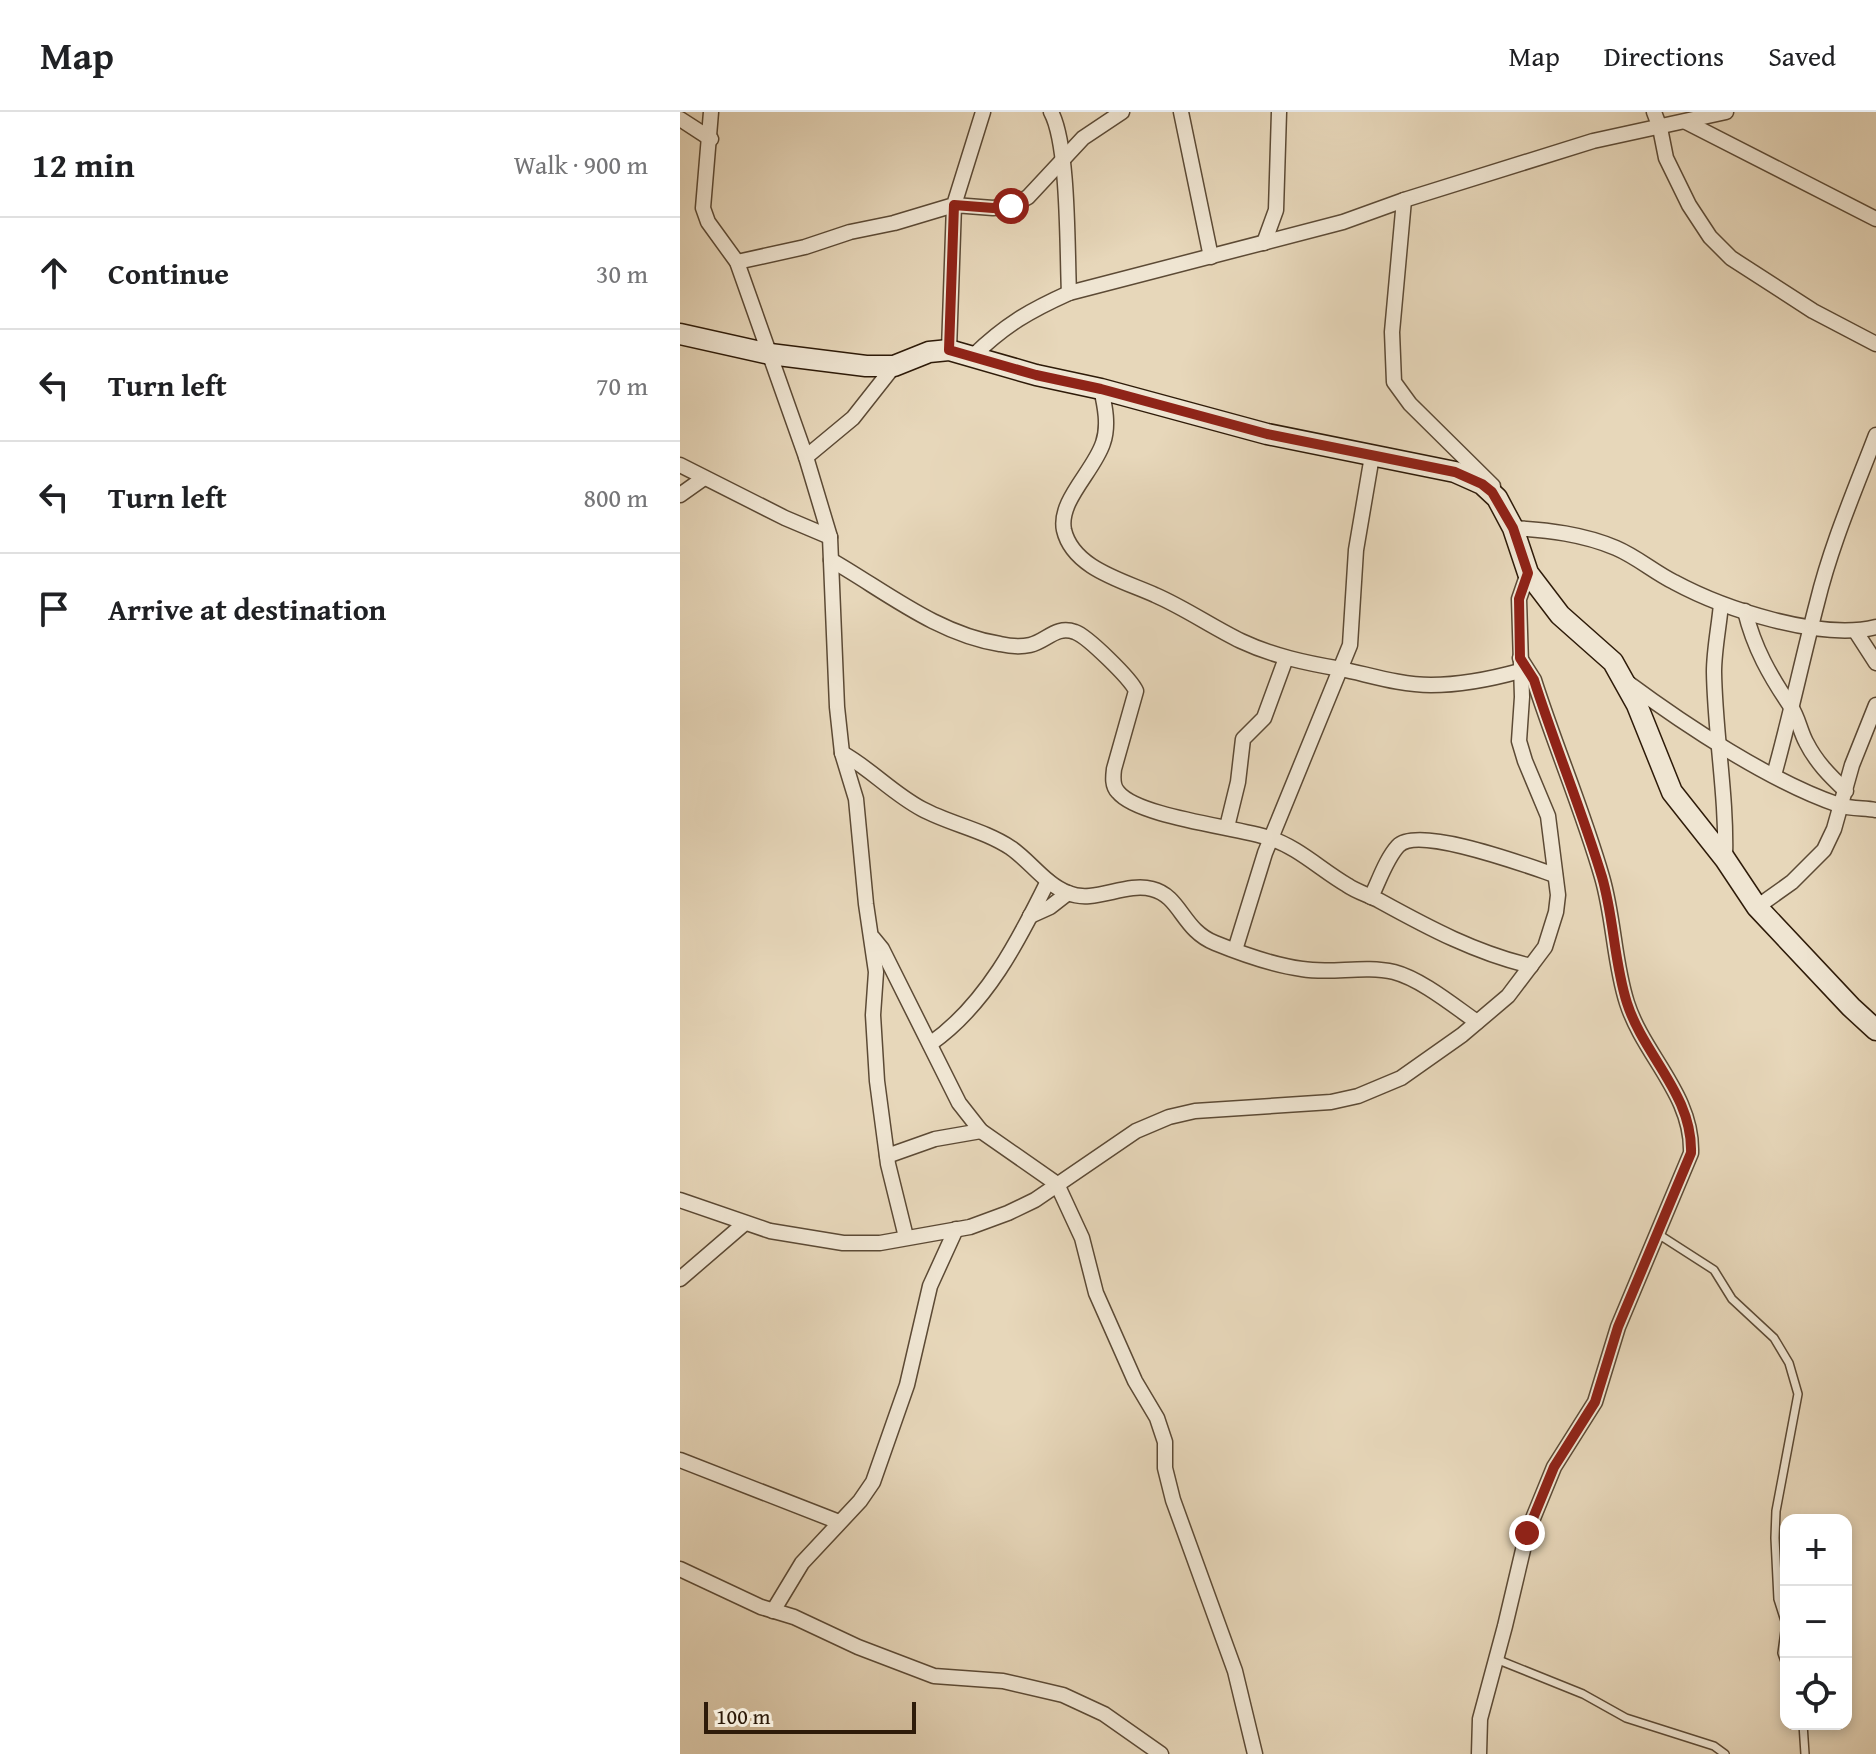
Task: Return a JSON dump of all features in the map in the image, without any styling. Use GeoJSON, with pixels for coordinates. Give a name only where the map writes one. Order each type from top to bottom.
{"type":"FeatureCollection","features":[{"type":"Feature","properties":{"kind":"street"},"geometry":{"type":"LineString","coordinates":[[711,112],[703,208],[708,222],[737,262],[806,457],[830,537],[833,656],[842,753],[856,799],[876,972],[873,1015],[877,1081],[887,1156],[906,1237]]}},
{"type":"Feature","properties":{"kind":"street"},"geometry":{"type":"LineString","coordinates":[[949,350],[954,205],[983,112]]}},
{"type":"Feature","properties":{"kind":"street"},"geometry":{"type":"LineString","coordinates":[[1051,112],[1059,126],[1069,293]]}},
{"type":"Feature","properties":{"kind":"street"},"geometry":{"type":"LineString","coordinates":[[737,262],[805,247],[954,205],[1011,206],[1028,197],[1043,183],[1083,138],[1122,112]]}},
{"type":"Feature","properties":{"kind":"street"},"geometry":{"type":"LineString","coordinates":[[1181,112],[1211,257]]}},
{"type":"Feature","properties":{"kind":"street"},"geometry":{"type":"LineString","coordinates":[[1264,243],[1276,210],[1279,112]]}},
{"type":"Feature","properties":{"kind":"street"},"geometry":{"type":"LineString","coordinates":[[1654,112],[1666,158],[1689,205],[1710,237],[1731,258],[1813,311],[1876,344]]}},
{"type":"Feature","properties":{"kind":"street"},"geometry":{"type":"LineString","coordinates":[[973,356],[1006,325],[1069,293],[1343,222],[1593,141],[1726,112]]}},
{"type":"Feature","properties":{"kind":"street"},"geometry":{"type":"LineString","coordinates":[[680,119],[711,139]]}},
{"type":"Feature","properties":{"kind":"street"},"geometry":{"type":"LineString","coordinates":[[1686,122],[1876,219]]}},
{"type":"Feature","properties":{"kind":"street"},"geometry":{"type":"LineString","coordinates":[[1404,200],[1392,332],[1394,382],[1410,404],[1493,484],[1513,528],[1528,573],[1560,615],[1606,654],[1624,680],[1672,792],[1725,859],[1757,907],[1876,1030]]}},
{"type":"Feature","properties":{"kind":"street"},"geometry":{"type":"LineString","coordinates":[[680,334],[770,354],[866,366],[894,366],[929,352],[949,350],[1267,434],[1455,472],[1482,484],[1497,498]]}},
{"type":"Feature","properties":{"kind":"street"},"geometry":{"type":"LineString","coordinates":[[806,457],[853,418],[894,366]]}},
{"type":"Feature","properties":{"kind":"street"},"geometry":{"type":"LineString","coordinates":[[1101,389],[1106,430],[1103,445],[1064,510],[1064,531],[1087,563],[1242,641],[1286,658],[1427,685],[1479,681],[1520,664]]}},
{"type":"Feature","properties":{"kind":"street"},"geometry":{"type":"LineString","coordinates":[[1774,775],[1793,709],[1816,604],[1876,435]]}},
{"type":"Feature","properties":{"kind":"street"},"geometry":{"type":"LineString","coordinates":[[1235,950],[1255,881],[1318,717],[1350,645],[1356,550],[1372,456]]}},
{"type":"Feature","properties":{"kind":"street"},"geometry":{"type":"LineString","coordinates":[[680,465],[830,537]]}},
{"type":"Feature","properties":{"kind":"street"},"geometry":{"type":"LineString","coordinates":[[680,495],[704,478]]}},
{"type":"Feature","properties":{"kind":"street"},"geometry":{"type":"LineString","coordinates":[[1513,528],[1560,533],[1615,547],[1671,581],[1721,604],[1745,611],[1812,627],[1856,632],[1876,627]]}},
{"type":"Feature","properties":{"kind":"street"},"geometry":{"type":"LineString","coordinates":[[831,560],[944,627],[972,637],[1018,646],[1030,645],[1059,630],[1081,635],[1136,691],[1113,781],[1118,792],[1129,801],[1197,822],[1272,838],[1349,887],[1475,951],[1531,966]]}},
{"type":"Feature","properties":{"kind":"street"},"geometry":{"type":"LineString","coordinates":[[680,1200],[770,1231],[843,1243],[880,1243],[956,1229],[1008,1213],[1136,1131],[1169,1117],[1195,1111],[1331,1102],[1358,1096],[1401,1078],[1477,1022],[1508,996],[1545,947],[1553,926],[1558,895],[1548,816],[1521,750],[1519,599],[1528,573]]}},
{"type":"Feature","properties":{"kind":"street"},"geometry":{"type":"LineString","coordinates":[[1721,604],[1714,668],[1725,798],[1725,859]]}},
{"type":"Feature","properties":{"kind":"street"},"geometry":{"type":"LineString","coordinates":[[1745,611],[1752,639],[1766,671],[1793,709],[1821,767],[1846,791]]}},
{"type":"Feature","properties":{"kind":"street"},"geometry":{"type":"LineString","coordinates":[[1856,632],[1876,663]]}},
{"type":"Feature","properties":{"kind":"street"},"geometry":{"type":"LineString","coordinates":[[1227,827],[1238,782],[1243,739],[1264,718],[1286,658]]}},
{"type":"Feature","properties":{"kind":"street"},"geometry":{"type":"LineString","coordinates":[[1479,1754],[1480,1719],[1517,1567],[1539,1498],[1567,1445],[1595,1402],[1618,1327],[1691,1153],[1691,1136],[1685,1111],[1672,1084],[1643,1041],[1627,1004],[1602,879],[1534,680],[1520,664]]}},
{"type":"Feature","properties":{"kind":"street"},"geometry":{"type":"LineString","coordinates":[[1624,680],[1719,744],[1774,775],[1842,806],[1876,810]]}},
{"type":"Feature","properties":{"kind":"street"},"geometry":{"type":"LineString","coordinates":[[1757,907],[1792,882],[1824,850],[1876,705]]}},
{"type":"Feature","properties":{"kind":"street"},"geometry":{"type":"LineString","coordinates":[[842,753],[920,808],[1009,846],[1048,881],[1068,893],[1095,894],[1133,887],[1158,890],[1180,910],[1196,934],[1235,950],[1303,970],[1397,973],[1477,1022]]}},
{"type":"Feature","properties":{"kind":"street"},"geometry":{"type":"LineString","coordinates":[[1371,897],[1396,848],[1410,841],[1467,846],[1555,875]]}},
{"type":"Feature","properties":{"kind":"street"},"geometry":{"type":"LineString","coordinates":[[930,1044],[966,1015],[989,985],[1048,881]]}},
{"type":"Feature","properties":{"kind":"street"},"geometry":{"type":"LineString","coordinates":[[1030,916],[1050,907],[1068,893]]}},
{"type":"Feature","properties":{"kind":"street"},"geometry":{"type":"LineString","coordinates":[[873,938],[882,949],[959,1103],[981,1131],[1057,1184],[1082,1238],[1096,1293],[1135,1381],[1157,1418],[1165,1442],[1165,1468],[1173,1500],[1235,1671],[1255,1754]]}},
{"type":"Feature","properties":{"kind":"street"},"geometry":{"type":"LineString","coordinates":[[887,1156],[935,1139],[981,1131]]}},
{"type":"Feature","properties":{"kind":"street"},"geometry":{"type":"LineString","coordinates":[[680,1279],[745,1223]]}},
{"type":"Feature","properties":{"kind":"street"},"geometry":{"type":"LineString","coordinates":[[773,1611],[802,1563],[860,1501],[873,1482],[907,1385],[930,1286],[956,1229]]}},
{"type":"Feature","properties":{"kind":"street"},"geometry":{"type":"LineString","coordinates":[[680,1460],[839,1522]]}},
{"type":"Feature","properties":{"kind":"street"},"geometry":{"type":"LineString","coordinates":[[680,1569],[858,1647],[934,1676],[1003,1681],[1063,1695],[1104,1714],[1161,1754]]}},
{"type":"Feature","properties":{"kind":"lane"},"geometry":{"type":"LineString","coordinates":[[1658,1234],[1714,1270],[1732,1299],[1774,1338],[1789,1363],[1798,1394],[1776,1511],[1775,1538],[1778,1599],[1786,1624],[1784,1658]]}},
{"type":"Feature","properties":{"kind":"lane"},"geometry":{"type":"LineString","coordinates":[[1496,1659],[1583,1694],[1626,1718],[1714,1746],[1725,1754]]}},
{"type":"Feature","properties":{"kind":"lane"},"geometry":{"type":"LineString","coordinates":[[1803,1730],[1805,1754]]}},
{"type":"Feature","properties":{"kind":"route"},"geometry":{"type":"LineString","coordinates":[[1011,206],[954,205],[949,350],[1267,434],[1455,472],[1492,492],[1513,528],[1528,573],[1519,599],[1520,658],[1534,680],[1602,879],[1627,1004],[1643,1041],[1672,1084],[1685,1111],[1691,1136],[1691,1153],[1618,1327],[1595,1402],[1554,1467],[1527,1533]]}}]}
